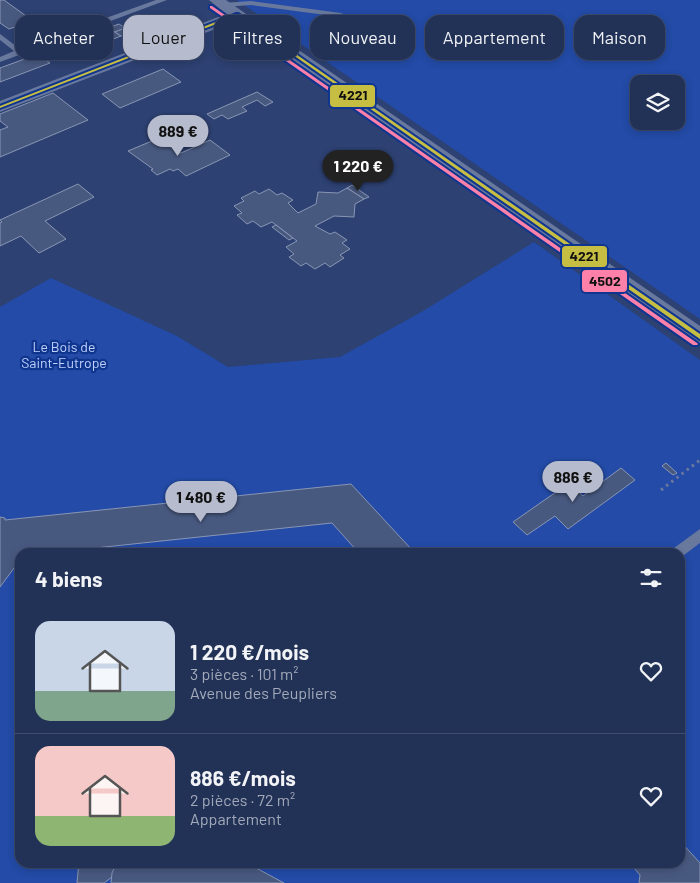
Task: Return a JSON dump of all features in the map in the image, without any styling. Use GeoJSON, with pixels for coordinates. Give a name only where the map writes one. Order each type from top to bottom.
{"type":"FeatureCollection","features":[{"type":"Feature","properties":{"kind":"street"},"geometry":{"type":"LineString","coordinates":[[0,107],[238,7],[700,338]]}},
{"type":"Feature","properties":{"kind":"lane"},"geometry":{"type":"LineString","coordinates":[[113,18],[162,0]]}},
{"type":"Feature","properties":{"kind":"lane"},"geometry":{"type":"LineString","coordinates":[[238,7],[341,15]]}},
{"type":"Feature","properties":{"kind":"lane"},"geometry":{"type":"LineString","coordinates":[[0,36],[15,49]]}},
{"type":"Feature","properties":{"kind":"lane"},"geometry":{"type":"LineString","coordinates":[[0,60],[15,54]]}},
{"type":"Feature","properties":{"kind":"lane"},"geometry":{"type":"LineString","coordinates":[[684,548],[700,536]]}},
{"type":"Feature","properties":{"kind":"path"},"geometry":{"type":"LineString","coordinates":[[661,490],[700,460]]}},
{"type":"Feature","properties":{"kind":"green space"},"geometry":{"type":"Polygon","coordinates":[[[237,0],[700,0],[700,319],[324,60],[415,60],[415,15],[310,15],[310,50],[300,43],[300,15],[259,15],[237,0]]]}},
{"type":"Feature","properties":{"kind":"green space","name":"Le Bois de Saint-Eutrope"},"geometry":{"type":"Polygon","coordinates":[[[534,242],[700,360],[700,883],[0,883],[0,307],[51,278],[177,336],[228,367],[340,357],[423,311],[534,242]]]}},
{"type":"Feature","properties":{"kind":"building"},"geometry":{"type":"Polygon","coordinates":[[[0,0],[4,0],[25,15],[15,15],[15,27],[9,29],[0,23],[0,0]]]}},
{"type":"Feature","properties":{"kind":"building"},"geometry":{"type":"Polygon","coordinates":[[[119,24],[123,29],[115,32],[113,31],[113,26],[119,24]]]}},
{"type":"Feature","properties":{"kind":"building"},"geometry":{"type":"Polygon","coordinates":[[[123,29],[123,35],[121,36],[115,32],[123,29]]]}},
{"type":"Feature","properties":{"kind":"building"},"geometry":{"type":"Polygon","coordinates":[[[113,31],[121,36],[113,39],[113,31]]]}},
{"type":"Feature","properties":{"kind":"building"},"geometry":{"type":"Polygon","coordinates":[[[22,60],[46,60],[50,63],[0,82],[0,68],[22,60]]]}},
{"type":"Feature","properties":{"kind":"building"},"geometry":{"type":"Polygon","coordinates":[[[163,69],[181,82],[120,108],[102,94],[163,69]]]}},
{"type":"Feature","properties":{"kind":"building"},"geometry":{"type":"Polygon","coordinates":[[[257,92],[273,102],[265,106],[257,100],[242,107],[247,111],[228,119],[222,115],[214,119],[207,114],[257,92]]]}},
{"type":"Feature","properties":{"kind":"building"},"geometry":{"type":"Polygon","coordinates":[[[53,93],[88,120],[0,157],[0,130],[8,127],[0,121],[0,114],[53,93]]]}},
{"type":"Feature","properties":{"kind":"building"},"geometry":{"type":"Polygon","coordinates":[[[159,138],[181,153],[210,140],[230,155],[186,176],[178,169],[173,171],[170,169],[157,175],[151,170],[153,169],[128,151],[159,138]]]}},
{"type":"Feature","properties":{"kind":"building"},"geometry":{"type":"Polygon","coordinates":[[[78,184],[94,197],[45,221],[66,239],[39,253],[21,236],[0,246],[0,223],[2,222],[0,220],[78,184]]]}},
{"type":"Feature","properties":{"kind":"building"},"geometry":{"type":"Polygon","coordinates":[[[352,185],[369,197],[364,199],[347,188],[352,185]]]}},
{"type":"Feature","properties":{"kind":"building"},"geometry":{"type":"Polygon","coordinates":[[[347,188],[364,199],[355,204],[354,217],[334,216],[315,226],[330,234],[335,232],[347,240],[342,243],[350,249],[340,255],[344,258],[330,267],[325,263],[315,269],[306,263],[301,266],[289,257],[294,254],[286,247],[297,241],[272,222],[261,227],[253,221],[247,224],[237,215],[242,213],[234,206],[244,201],[241,198],[255,191],[259,194],[269,189],[277,195],[282,193],[293,200],[288,203],[298,213],[316,204],[318,192],[338,193],[347,188]]]}},
{"type":"Feature","properties":{"kind":"building"},"geometry":{"type":"Polygon","coordinates":[[[276,225],[293,238],[289,240],[272,227],[276,225]]]}},
{"type":"Feature","properties":{"kind":"building"},"geometry":{"type":"Polygon","coordinates":[[[666,463],[677,473],[673,475],[662,466],[666,463]]]}},
{"type":"Feature","properties":{"kind":"building"},"geometry":{"type":"Polygon","coordinates":[[[621,468],[635,480],[568,529],[555,516],[527,535],[513,522],[569,483],[583,496],[621,468]]]}},
{"type":"Feature","properties":{"kind":"building"},"geometry":{"type":"Polygon","coordinates":[[[351,484],[410,548],[354,548],[332,523],[95,548],[15,548],[15,567],[0,587],[0,517],[5,518],[5,520],[351,484]]]}},
{"type":"Feature","properties":{"kind":"building"},"geometry":{"type":"Polygon","coordinates":[[[685,846],[700,863],[700,883],[639,883],[640,875],[634,868],[685,868],[685,846]]]}},
{"type":"Feature","properties":{"kind":"building"},"geometry":{"type":"Polygon","coordinates":[[[78,868],[115,868],[112,877],[104,883],[77,883],[78,868]]]}},
{"type":"Feature","properties":{"kind":"building"},"geometry":{"type":"Polygon","coordinates":[[[114,868],[256,868],[284,883],[111,883],[114,868]]]}},
{"type":"Feature","properties":{"kind":"transit line","name":"4502"},"geometry":{"type":"LineString","coordinates":[[211,7],[695,344]]}},
{"type":"Feature","properties":{"kind":"transit line","name":"4221"},"geometry":{"type":"LineString","coordinates":[[0,107],[214,24]]}},
{"type":"Feature","properties":{"kind":"transit line","name":"4221"},"geometry":{"type":"LineString","coordinates":[[300,59],[700,337]]}}]}
